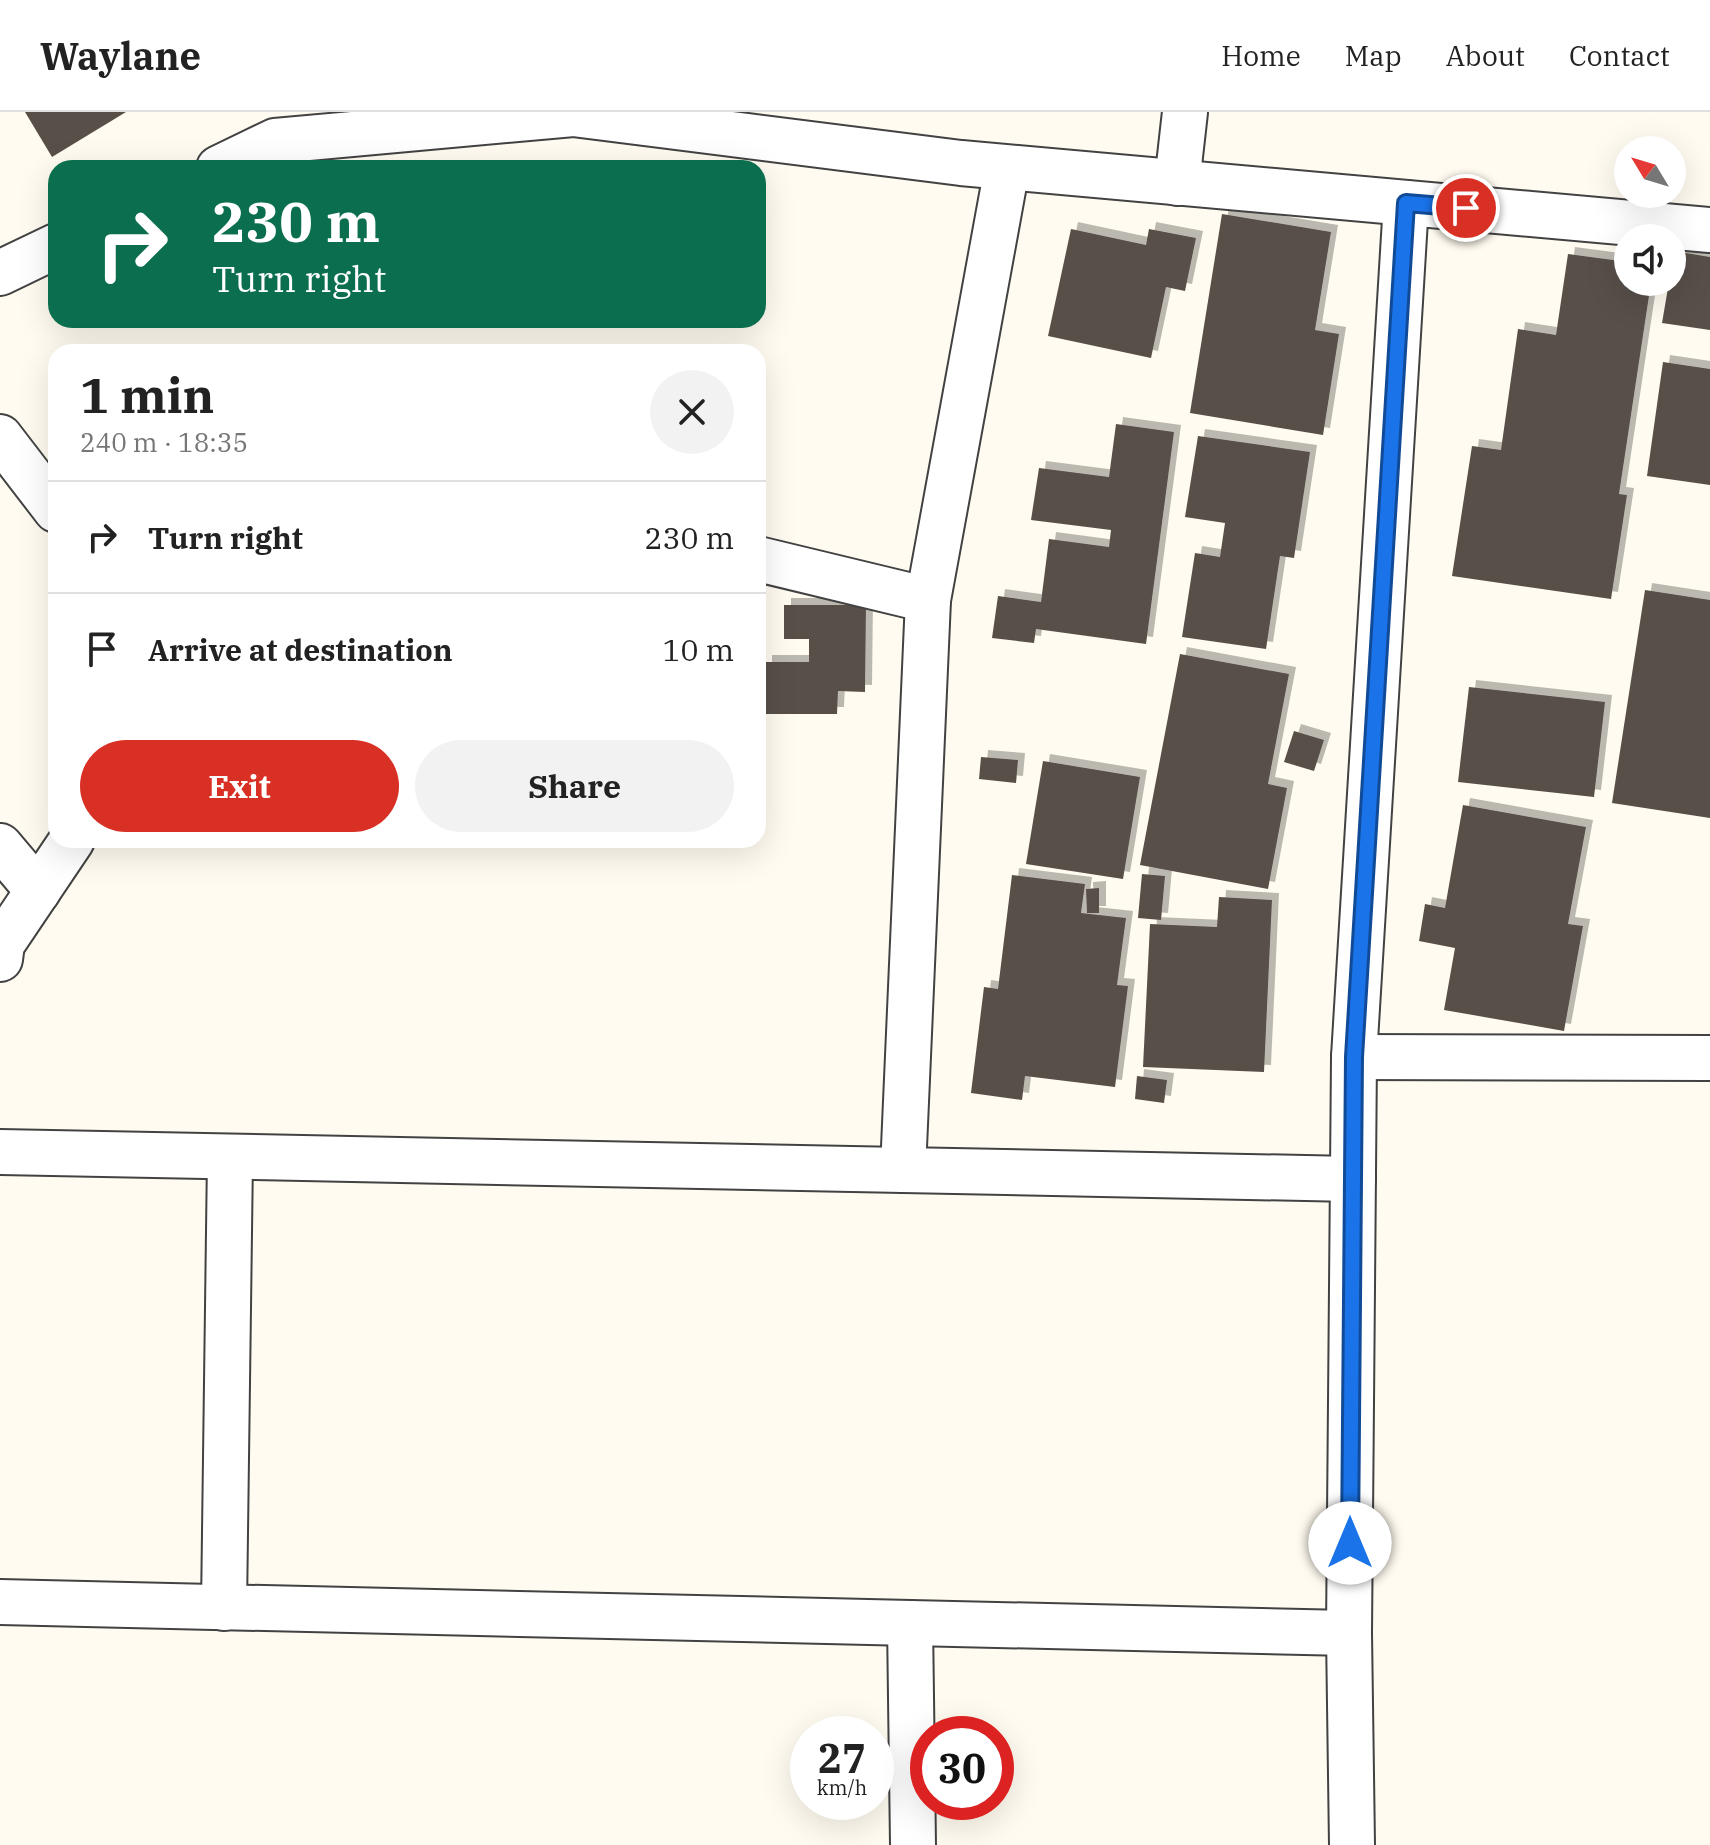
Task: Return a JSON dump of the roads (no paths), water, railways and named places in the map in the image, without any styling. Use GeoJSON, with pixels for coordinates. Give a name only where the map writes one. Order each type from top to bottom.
{"type":"FeatureCollection","features":[{"type":"Feature","properties":{"kind":"street"},"geometry":{"type":"LineString","coordinates":[[1177,183],[1185,112]]}},
{"type":"Feature","properties":{"kind":"street"},"geometry":{"type":"LineString","coordinates":[[236,160],[275,141],[573,114],[1007,168],[1710,230]]}},
{"type":"Feature","properties":{"kind":"street"},"geometry":{"type":"LineString","coordinates":[[903,1170],[928,600],[1007,168]]}},
{"type":"Feature","properties":{"kind":"street"},"geometry":{"type":"LineString","coordinates":[[1352,1845],[1349,1633],[1354,1057],[1406,203]]}},
{"type":"Feature","properties":{"kind":"street"},"geometry":{"type":"LineString","coordinates":[[0,437],[48,500]]}},
{"type":"Feature","properties":{"kind":"street"},"geometry":{"type":"LineString","coordinates":[[766,561],[928,600]]}},
{"type":"Feature","properties":{"kind":"street"},"geometry":{"type":"LineString","coordinates":[[0,846],[38,891]]}},
{"type":"Feature","properties":{"kind":"street"},"geometry":{"type":"LineString","coordinates":[[0,959],[2,944],[67,848]]}},
{"type":"Feature","properties":{"kind":"street"},"geometry":{"type":"LineString","coordinates":[[1354,1057],[1710,1058]]}},
{"type":"Feature","properties":{"kind":"street"},"geometry":{"type":"LineString","coordinates":[[0,1152],[1353,1179]]}},
{"type":"Feature","properties":{"kind":"street"},"geometry":{"type":"LineString","coordinates":[[224,1608],[230,1157]]}},
{"type":"Feature","properties":{"kind":"street"},"geometry":{"type":"LineString","coordinates":[[0,1602],[1349,1633]]}},
{"type":"Feature","properties":{"kind":"street"},"geometry":{"type":"LineString","coordinates":[[910,1623],[913,1845]]}}]}
